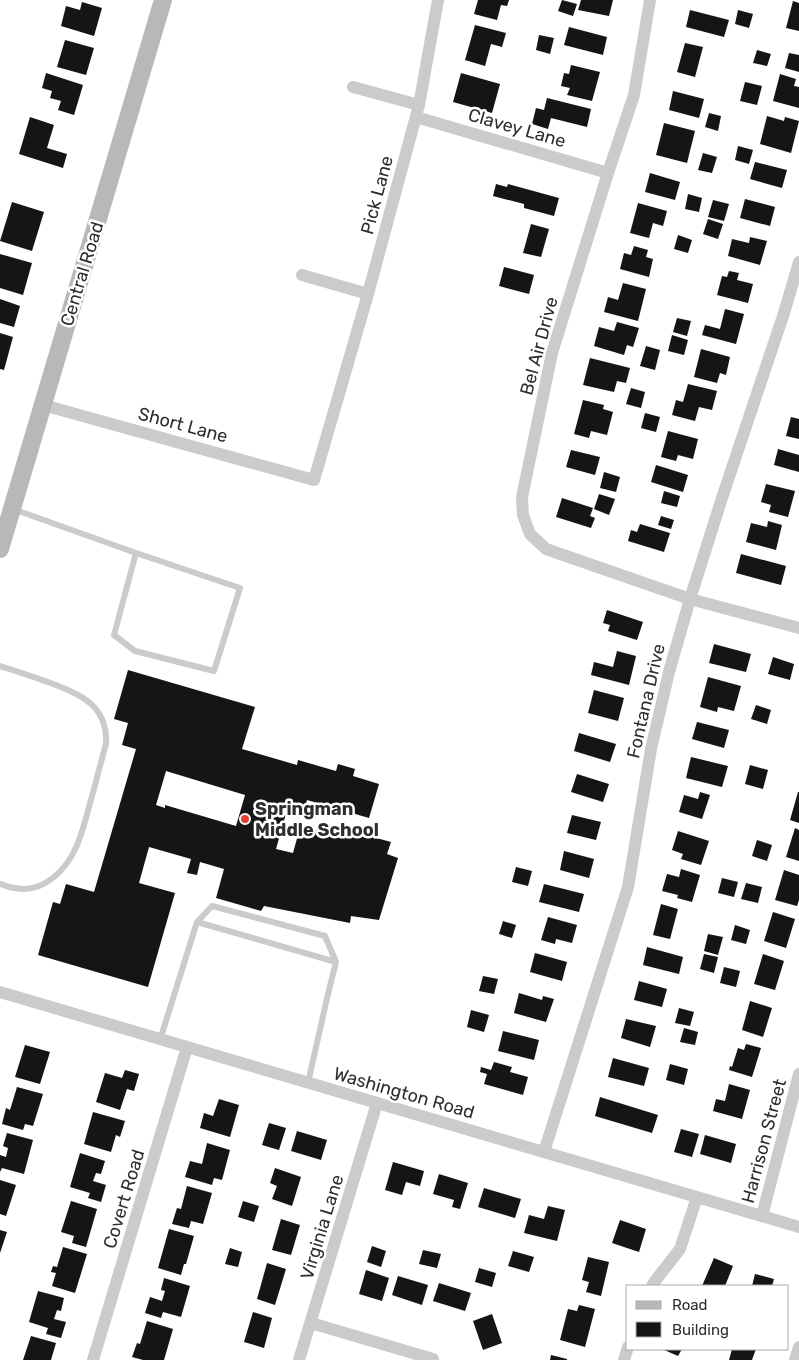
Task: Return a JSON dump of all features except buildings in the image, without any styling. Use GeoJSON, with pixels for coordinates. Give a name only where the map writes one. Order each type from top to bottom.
{"type":"FeatureCollection","features":[{"type":"Feature","properties":{"kind":"main road","name":"Central Road"},"geometry":{"type":"LineString","coordinates":[[0,549],[163,0]]}},
{"type":"Feature","properties":{"kind":"street","name":"Pick Lane"},"geometry":{"type":"LineString","coordinates":[[314,480],[368,294],[418,111],[438,0]]}},
{"type":"Feature","properties":{"kind":"street","name":"Bel Air Drive"},"geometry":{"type":"LineString","coordinates":[[650,0],[634,95],[552,353],[522,497],[523,515],[530,534],[546,549],[690,599],[799,628]]}},
{"type":"Feature","properties":{"kind":"street"},"geometry":{"type":"LineString","coordinates":[[353,87],[418,111]]}},
{"type":"Feature","properties":{"kind":"street","name":"Clavey Lane"},"geometry":{"type":"LineString","coordinates":[[418,111],[608,173]]}},
{"type":"Feature","properties":{"kind":"street","name":"Fontana Drive"},"geometry":{"type":"LineString","coordinates":[[544,1152],[628,887],[651,749],[669,672],[690,599],[784,314],[799,262]]}},
{"type":"Feature","properties":{"kind":"street"},"geometry":{"type":"LineString","coordinates":[[302,275],[368,294]]}},
{"type":"Feature","properties":{"kind":"street","name":"Short Lane"},"geometry":{"type":"LineString","coordinates":[[43,405],[314,480]]}},
{"type":"Feature","properties":{"kind":"street","name":"Washington Road"},"geometry":{"type":"LineString","coordinates":[[1,996],[187,1047],[799,1227]]}},
{"type":"Feature","properties":{"kind":"street","name":"Covert Road"},"geometry":{"type":"LineString","coordinates":[[94,1360],[187,1047]]}},
{"type":"Feature","properties":{"kind":"street","name":"Harrison Street"},"geometry":{"type":"LineString","coordinates":[[762,1216],[799,1074]]}},
{"type":"Feature","properties":{"kind":"street","name":"Virginia Lane"},"geometry":{"type":"LineString","coordinates":[[300,1360],[377,1103]]}},
{"type":"Feature","properties":{"kind":"street"},"geometry":{"type":"LineString","coordinates":[[652,1285],[680,1249],[697,1197]]}},
{"type":"Feature","properties":{"kind":"street"},"geometry":{"type":"LineString","coordinates":[[311,1323],[433,1359]]}},
{"type":"Feature","properties":{"kind":"street"},"geometry":{"type":"LineString","coordinates":[[795,1360],[799,1347]]}},
{"type":"Feature","properties":{"kind":"lane"},"geometry":{"type":"LineString","coordinates":[[12,508],[136,554],[240,588],[214,671],[135,651],[114,635],[136,554]]}},
{"type":"Feature","properties":{"kind":"lane"},"geometry":{"type":"LineString","coordinates":[[0,666],[77,693],[89,701],[100,716],[106,744],[81,838],[68,864],[41,886],[16,888],[0,884]]}},
{"type":"Feature","properties":{"kind":"lane"},"geometry":{"type":"LineString","coordinates":[[160,1040],[197,922],[212,906],[325,936],[336,962],[308,1083]]}},
{"type":"Feature","properties":{"kind":"lane"},"geometry":{"type":"LineString","coordinates":[[197,922],[336,962]]}},
{"type":"Feature","properties":{"kind":"place","name":"Springman Middle School"},"geometry":{"type":"Point","coordinates":[245,819]}}]}
